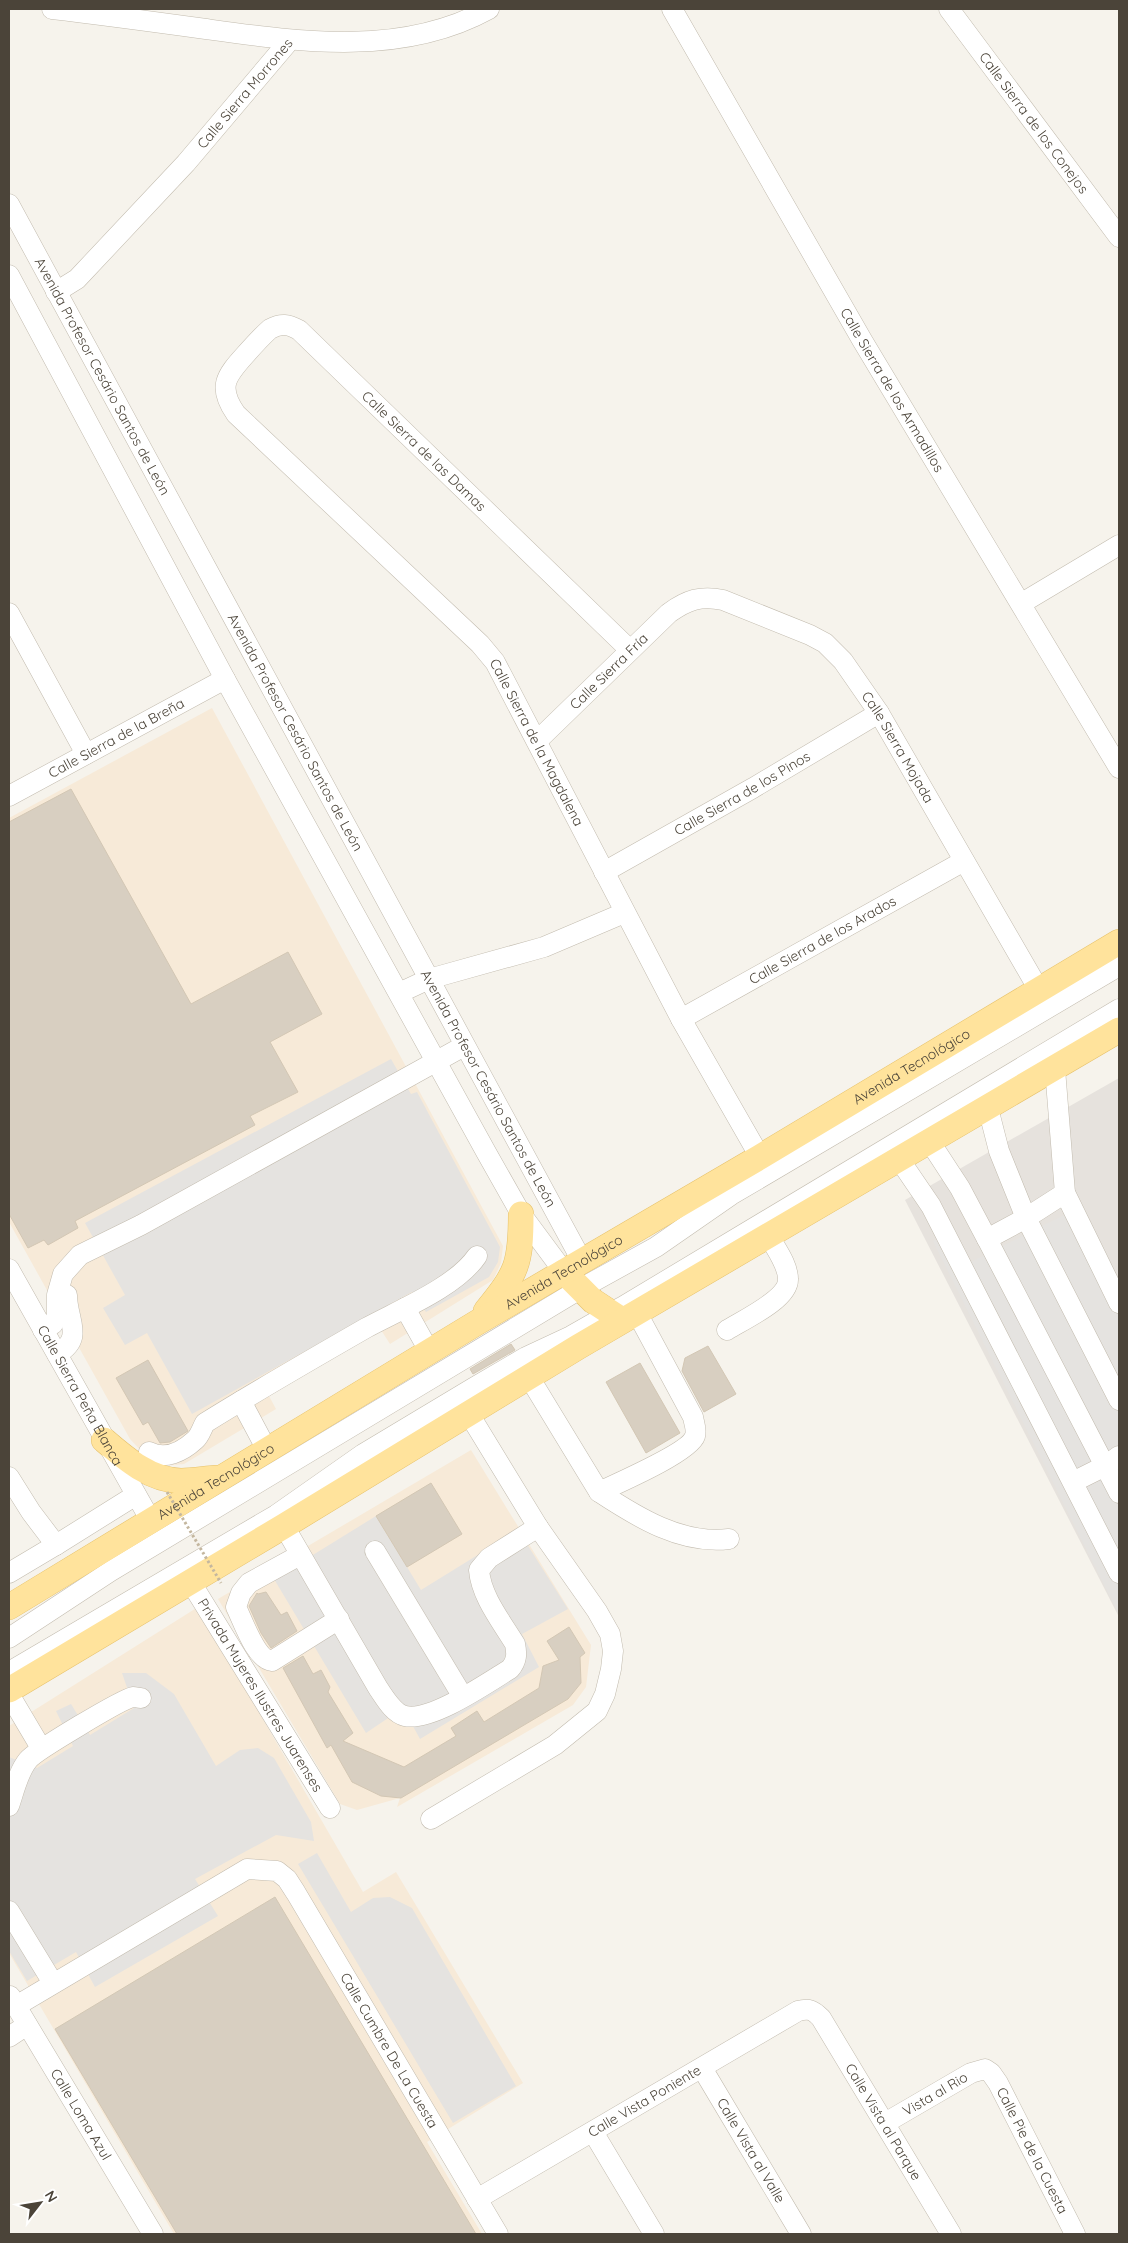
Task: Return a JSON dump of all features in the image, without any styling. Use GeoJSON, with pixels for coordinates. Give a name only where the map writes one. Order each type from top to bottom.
{"type":"FeatureCollection","features":[{"type":"Feature","properties":{"kind":"main road","name":"Avenida Tecnológico"},"geometry":{"type":"LineString","coordinates":[[12,1599],[151,1521],[218,1478],[478,1322],[575,1274],[760,1158],[1119,942]]}},
{"type":"Feature","properties":{"kind":"main road"},"geometry":{"type":"LineString","coordinates":[[9,1692],[190,1581],[470,1414],[624,1315],[769,1236],[1119,1030]]}},
{"type":"Feature","properties":{"kind":"main road"},"geometry":{"type":"LineString","coordinates":[[478,1322],[508,1285],[515,1271],[521,1245],[521,1214]]}},
{"type":"Feature","properties":{"kind":"main road"},"geometry":{"type":"LineString","coordinates":[[575,1274],[624,1315]]}},
{"type":"Feature","properties":{"kind":"main road"},"geometry":{"type":"LineString","coordinates":[[104,1440],[128,1461],[146,1472],[180,1481],[218,1478]]}},
{"type":"Feature","properties":{"kind":"street"},"geometry":{"type":"LineString","coordinates":[[52,9],[290,40]]}},
{"type":"Feature","properties":{"kind":"street"},"geometry":{"type":"LineString","coordinates":[[442,29],[444,9]]}},
{"type":"Feature","properties":{"kind":"street","name":"Calle Sierra Morrones"},"geometry":{"type":"LineString","coordinates":[[56,292],[77,279],[186,163],[290,40],[349,43],[442,29],[489,9]]}},
{"type":"Feature","properties":{"kind":"street","name":"Calle Sierra de los Armadillos"},"geometry":{"type":"LineString","coordinates":[[672,9],[862,340],[1022,603],[1119,768]]}},
{"type":"Feature","properties":{"kind":"street","name":"Calle Sierra de los Conejos"},"geometry":{"type":"LineString","coordinates":[[949,9],[1119,237]]}},
{"type":"Feature","properties":{"kind":"street","name":"Avenida Profesor Cesário Santos de León"},"geometry":{"type":"LineString","coordinates":[[9,204],[429,979],[464,1046],[575,1274]]}},
{"type":"Feature","properties":{"kind":"street"},"geometry":{"type":"LineString","coordinates":[[9,269],[36,255]]}},
{"type":"Feature","properties":{"kind":"street","name":"Avenida Profesor Cesário Santos de León"},"geometry":{"type":"LineString","coordinates":[[9,274],[225,679],[521,1214],[575,1274]]}},
{"type":"Feature","properties":{"kind":"street","name":"Calle Sierra de las Damas"},"geometry":{"type":"LineString","coordinates":[[226,393],[227,375],[270,329],[278,325],[289,325],[299,330],[630,650]]}},
{"type":"Feature","properties":{"kind":"street","name":"Calle Sierra de la Magdalena"},"geometry":{"type":"LineString","coordinates":[[226,393],[236,414],[480,644],[495,662],[681,1020],[760,1158]]}},
{"type":"Feature","properties":{"kind":"street"},"geometry":{"type":"LineString","coordinates":[[1022,603],[1119,545]]}},
{"type":"Feature","properties":{"kind":"street","name":"Calle Sierra Mojada"},"geometry":{"type":"LineString","coordinates":[[682,604],[694,598],[709,596],[723,600],[810,635],[825,643],[843,661],[879,713],[1039,990]]}},
{"type":"Feature","properties":{"kind":"street","name":"Calle Sierra Fría"},"geometry":{"type":"LineString","coordinates":[[537,741],[630,650],[682,604]]}},
{"type":"Feature","properties":{"kind":"street"},"geometry":{"type":"LineString","coordinates":[[9,614],[86,754]]}},
{"type":"Feature","properties":{"kind":"street","name":"Calle Sierra de la Breña"},"geometry":{"type":"LineString","coordinates":[[9,796],[225,679]]}},
{"type":"Feature","properties":{"kind":"street","name":"Calle Sierra de los Pinos"},"geometry":{"type":"LineString","coordinates":[[604,872],[753,788],[879,713]]}},
{"type":"Feature","properties":{"kind":"street","name":"Calle Sierra de los Arados"},"geometry":{"type":"LineString","coordinates":[[681,1020],[964,861]]}},
{"type":"Feature","properties":{"kind":"street"},"geometry":{"type":"LineString","coordinates":[[399,993],[429,979],[544,947],[624,913]]}},
{"type":"Feature","properties":{"kind":"street"},"geometry":{"type":"LineString","coordinates":[[9,1638],[575,1274],[656,1247],[732,1195],[1119,966]]}},
{"type":"Feature","properties":{"kind":"street"},"geometry":{"type":"LineString","coordinates":[[9,1672],[276,1515],[363,1454],[503,1370],[624,1315],[1119,1009]]}},
{"type":"Feature","properties":{"kind":"street"},"geometry":{"type":"LineString","coordinates":[[43,1330],[53,1324],[57,1316],[57,1295],[63,1274],[80,1255],[141,1225],[464,1046]]}},
{"type":"Feature","properties":{"kind":"street"},"geometry":{"type":"LineString","coordinates":[[1055,1069],[1065,1192],[1119,1303]]}},
{"type":"Feature","properties":{"kind":"street"},"geometry":{"type":"LineString","coordinates":[[988,1108],[999,1152],[1026,1218],[1119,1400]]}},
{"type":"Feature","properties":{"kind":"street"},"geometry":{"type":"LineString","coordinates":[[930,1142],[960,1188],[1112,1461],[1119,1493]]}},
{"type":"Feature","properties":{"kind":"street"},"geometry":{"type":"LineString","coordinates":[[899,1159],[931,1206],[1119,1573]]}},
{"type":"Feature","properties":{"kind":"street"},"geometry":{"type":"LineString","coordinates":[[987,1239],[1026,1218],[1065,1192]]}},
{"type":"Feature","properties":{"kind":"street"},"geometry":{"type":"LineString","coordinates":[[727,1330],[776,1300],[788,1286],[785,1266],[769,1236]]}},
{"type":"Feature","properties":{"kind":"street"},"geometry":{"type":"LineString","coordinates":[[56,1354],[68,1347],[74,1332],[67,1309],[70,1284],[79,1270],[103,1243]]}},
{"type":"Feature","properties":{"kind":"street"},"geometry":{"type":"LineString","coordinates":[[149,1452],[158,1456],[174,1453],[196,1439],[205,1422],[443,1286],[472,1264],[477,1256]]}},
{"type":"Feature","properties":{"kind":"street","name":"Calle Sierra Peña Blanca"},"geometry":{"type":"LineString","coordinates":[[9,1269],[151,1521]]}},
{"type":"Feature","properties":{"kind":"street"},"geometry":{"type":"LineString","coordinates":[[405,1308],[429,1351]]}},
{"type":"Feature","properties":{"kind":"street"},"geometry":{"type":"LineString","coordinates":[[599,1492],[691,1443],[696,1429],[692,1417],[624,1315]]}},
{"type":"Feature","properties":{"kind":"street"},"geometry":{"type":"LineString","coordinates":[[529,1377],[599,1492],[624,1509],[664,1529],[714,1541],[729,1539]]}},
{"type":"Feature","properties":{"kind":"street"},"geometry":{"type":"LineString","coordinates":[[241,1401],[267,1450]]}},
{"type":"Feature","properties":{"kind":"street"},"geometry":{"type":"LineString","coordinates":[[431,1819],[555,1745],[583,1724],[597,1710],[605,1694],[612,1669],[613,1651],[610,1634],[598,1611],[538,1527],[470,1414]]}},
{"type":"Feature","properties":{"kind":"street"},"geometry":{"type":"LineString","coordinates":[[1074,1482],[1112,1461]]}},
{"type":"Feature","properties":{"kind":"street"},"geometry":{"type":"LineString","coordinates":[[9,1477],[31,1512],[56,1545]]}},
{"type":"Feature","properties":{"kind":"street"},"geometry":{"type":"LineString","coordinates":[[9,1573],[136,1495]]}},
{"type":"Feature","properties":{"kind":"street"},"geometry":{"type":"LineString","coordinates":[[284,1526],[378,1688],[392,1708],[403,1716],[426,1714],[463,1697],[510,1669],[516,1663],[517,1652],[515,1644],[484,1591],[479,1570],[490,1558],[538,1527]]}},
{"type":"Feature","properties":{"kind":"street"},"geometry":{"type":"LineString","coordinates":[[374,1551],[463,1697]]}},
{"type":"Feature","properties":{"kind":"street"},"geometry":{"type":"LineString","coordinates":[[300,1555],[250,1583],[241,1593],[236,1607],[262,1657],[272,1661],[339,1619]]}},
{"type":"Feature","properties":{"kind":"street","name":"Privada Mujeres Ilustres Juarenses"},"geometry":{"type":"LineString","coordinates":[[190,1581],[330,1808]]}},
{"type":"Feature","properties":{"kind":"street"},"geometry":{"type":"LineString","coordinates":[[9,1692],[41,1748]]}},
{"type":"Feature","properties":{"kind":"street"},"geometry":{"type":"LineString","coordinates":[[9,1806],[22,1769],[28,1760],[41,1748],[119,1703],[133,1697],[141,1698]]}},
{"type":"Feature","properties":{"kind":"street","name":"Calle Cumbre De La Cuesta"},"geometry":{"type":"LineString","coordinates":[[53,1983],[247,1869],[277,1871],[287,1879],[296,1893],[498,2234]]}},
{"type":"Feature","properties":{"kind":"street"},"geometry":{"type":"LineString","coordinates":[[9,1911],[53,1983],[12,2000]]}},
{"type":"Feature","properties":{"kind":"street","name":"Calle Loma Azul"},"geometry":{"type":"LineString","coordinates":[[12,2000],[153,2234]]}},
{"type":"Feature","properties":{"kind":"street","name":"Calle Vista Poniente"},"geometry":{"type":"LineString","coordinates":[[477,2199],[798,2011],[806,2009],[813,2011]]}},
{"type":"Feature","properties":{"kind":"street","name":"Calle Vista al Parque"},"geometry":{"type":"LineString","coordinates":[[813,2011],[821,2018],[951,2234]]}},
{"type":"Feature","properties":{"kind":"street"},"geometry":{"type":"LineString","coordinates":[[9,2037],[27,2026]]}},
{"type":"Feature","properties":{"kind":"street","name":"Calle Vista al Valle"},"geometry":{"type":"LineString","coordinates":[[702,2068],[801,2234]]}},
{"type":"Feature","properties":{"kind":"street","name":"Vista al Rio"},"geometry":{"type":"LineString","coordinates":[[885,2123],[971,2073],[985,2070]]}},
{"type":"Feature","properties":{"kind":"street","name":"Calle Pie de la Cuesta"},"geometry":{"type":"LineString","coordinates":[[985,2070],[991,2073],[998,2083],[1075,2234]]}},
{"type":"Feature","properties":{"kind":"street"},"geometry":{"type":"LineString","coordinates":[[593,2132],[654,2234]]}},
{"type":"Feature","properties":{"kind":"path"},"geometry":{"type":"LineString","coordinates":[[167,1492],[221,1583]]}},
{"type":"Feature","properties":{"kind":"shaded area"},"geometry":{"type":"Polygon","coordinates":[[[212,708],[503,1246],[501,1263],[493,1280],[390,1344],[381,1330],[269,1396],[276,1409],[184,1464],[173,1465],[160,1463],[146,1456],[130,1439],[9,1222],[9,818],[212,708]]]}},
{"type":"Feature","properties":{"kind":"shaded area"},"geometry":{"type":"Polygon","coordinates":[[[391,1059],[411,1094],[417,1092],[500,1247],[498,1262],[489,1277],[426,1312],[412,1292],[192,1414],[147,1333],[125,1345],[103,1308],[125,1295],[85,1223],[391,1059]]]}},
{"type":"Feature","properties":{"kind":"shaded area"},"geometry":{"type":"Polygon","coordinates":[[[1119,1078],[1119,1617],[905,1200],[1119,1078]]]}},
{"type":"Feature","properties":{"kind":"shaded area"},"geometry":{"type":"Polygon","coordinates":[[[1068,1213],[1119,1310],[1119,1615],[933,1241],[951,1234],[967,1264],[1068,1213]]]}},
{"type":"Feature","properties":{"kind":"shaded area"},"geometry":{"type":"Polygon","coordinates":[[[471,1450],[591,1645],[586,1687],[573,1705],[397,1807],[400,1798],[357,1810],[340,1804],[218,1599],[471,1450]]]}},
{"type":"Feature","properties":{"kind":"shaded area"},"geometry":{"type":"Polygon","coordinates":[[[376,1516],[421,1590],[518,1530],[568,1609],[522,1634],[539,1667],[420,1739],[403,1708],[366,1733],[274,1579],[376,1516]]]}},
{"type":"Feature","properties":{"kind":"shaded area"},"geometry":{"type":"Polygon","coordinates":[[[198,1607],[363,1892],[396,1872],[523,2083],[427,2142],[482,2234],[174,2234],[9,1953],[9,1726],[198,1607]]]}},
{"type":"Feature","properties":{"kind":"shaded area"},"geometry":{"type":"Polygon","coordinates":[[[122,1673],[146,1673],[174,1694],[216,1766],[240,1750],[258,1748],[274,1758],[311,1822],[314,1841],[276,1835],[195,1879],[218,1916],[95,1987],[76,1952],[27,1981],[9,1951],[9,1757],[37,1768],[73,1746],[56,1711],[71,1704],[90,1735],[134,1708],[122,1673]]]}},
{"type":"Feature","properties":{"kind":"shaded area"},"geometry":{"type":"Polygon","coordinates":[[[317,1853],[351,1912],[373,1898],[390,1897],[412,1908],[516,2086],[453,2123],[298,1864],[317,1853]]]}},
{"type":"Feature","properties":{"kind":"building"},"geometry":{"type":"Polygon","coordinates":[[[71,789],[191,1004],[288,952],[322,1014],[270,1042],[298,1092],[250,1116],[255,1125],[75,1221],[78,1228],[48,1245],[44,1240],[28,1248],[9,1214],[9,822],[71,789]]]}},
{"type":"Feature","properties":{"kind":"building"},"geometry":{"type":"Polygon","coordinates":[[[511,1344],[515,1350],[473,1374],[470,1369],[511,1344]]]}},
{"type":"Feature","properties":{"kind":"building"},"geometry":{"type":"Polygon","coordinates":[[[708,1346],[736,1394],[704,1412],[682,1371],[685,1358],[708,1346]]]}},
{"type":"Feature","properties":{"kind":"building"},"geometry":{"type":"Polygon","coordinates":[[[148,1360],[188,1431],[170,1442],[160,1443],[148,1422],[143,1425],[116,1378],[148,1360]]]}},
{"type":"Feature","properties":{"kind":"building"},"geometry":{"type":"Polygon","coordinates":[[[640,1363],[680,1433],[646,1453],[606,1382],[640,1363]]]}},
{"type":"Feature","properties":{"kind":"building"},"geometry":{"type":"Polygon","coordinates":[[[431,1483],[462,1534],[407,1567],[376,1516],[431,1483]]]}},
{"type":"Feature","properties":{"kind":"building"},"geometry":{"type":"Polygon","coordinates":[[[266,1592],[281,1615],[287,1612],[297,1631],[271,1648],[261,1633],[249,1606],[257,1593],[266,1592]]]}},
{"type":"Feature","properties":{"kind":"building"},"geometry":{"type":"Polygon","coordinates":[[[569,1627],[585,1653],[580,1657],[581,1683],[568,1699],[401,1798],[381,1796],[352,1782],[331,1745],[327,1748],[283,1668],[303,1656],[313,1674],[321,1670],[330,1687],[328,1692],[353,1733],[343,1741],[404,1767],[456,1736],[451,1728],[477,1711],[484,1722],[539,1688],[543,1666],[559,1660],[547,1641],[569,1627]]]}},
{"type":"Feature","properties":{"kind":"building"},"geometry":{"type":"Polygon","coordinates":[[[275,1897],[476,2234],[177,2234],[55,2029],[275,1897]]]}}]}
